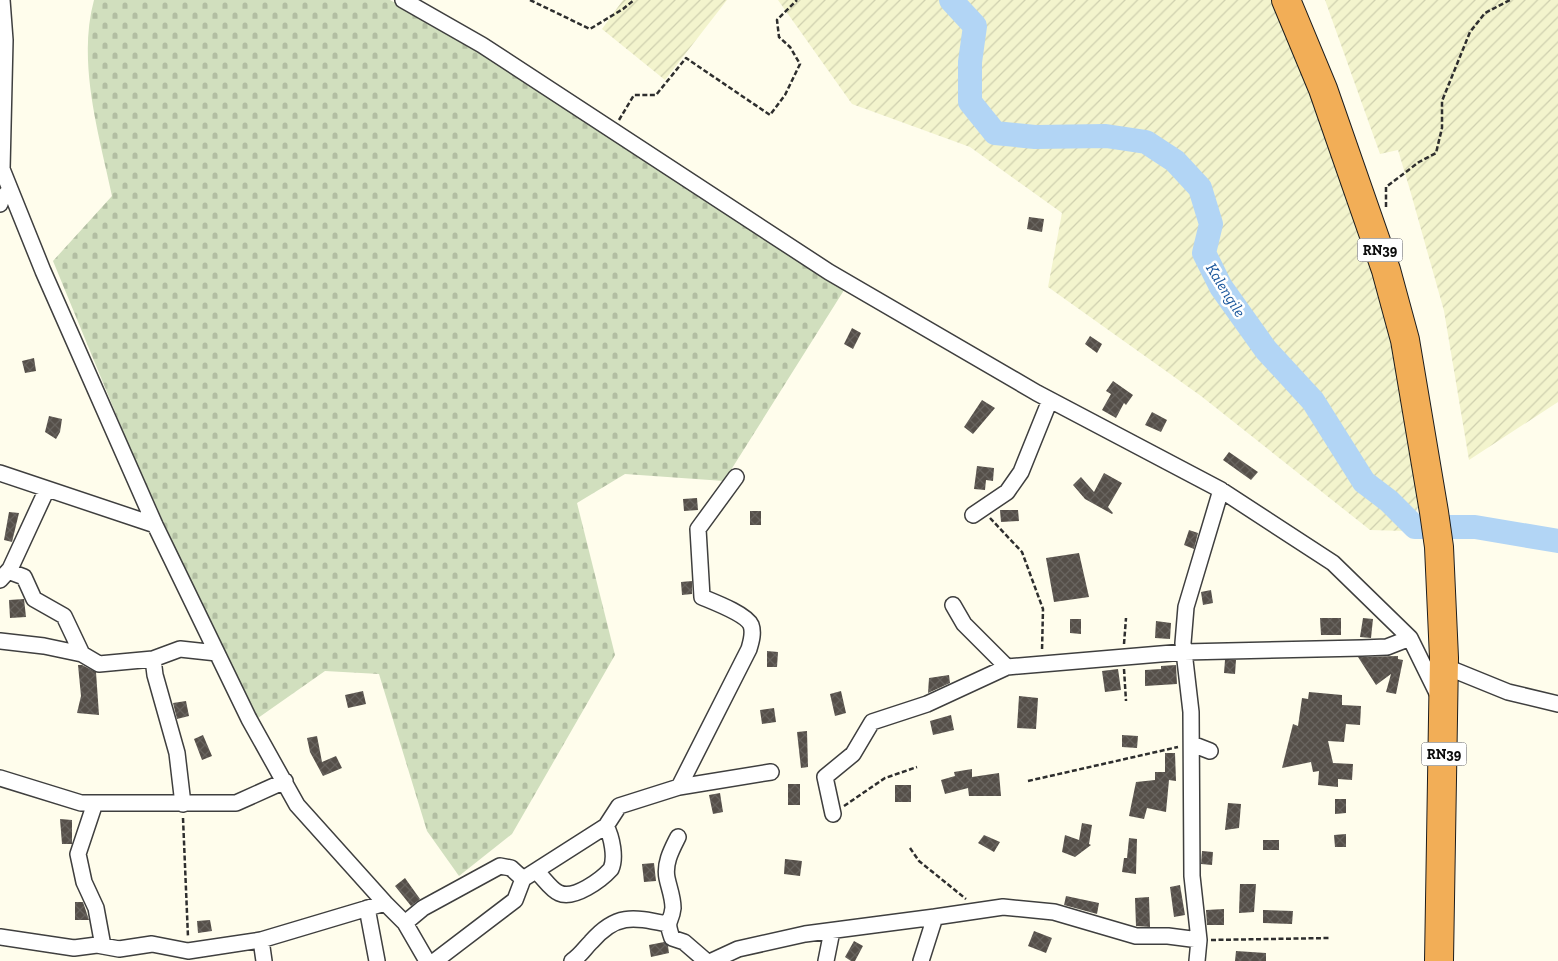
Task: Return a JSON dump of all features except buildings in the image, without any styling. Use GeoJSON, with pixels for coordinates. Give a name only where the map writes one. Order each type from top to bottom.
{"type":"FeatureCollection","features":[{"type":"Feature","properties":{"kind":"highway","name":"RN39"},"geometry":{"type":"LineString","coordinates":[[1286,0],[1323,89],[1386,270],[1405,340],[1434,512],[1439,547],[1445,707],[1439,961]]}},
{"type":"Feature","properties":{"kind":"street"},"geometry":{"type":"LineString","coordinates":[[2,0],[5,40],[2,169],[43,271],[155,525],[249,719],[297,805],[384,903],[405,923],[427,961]]}},
{"type":"Feature","properties":{"kind":"street"},"geometry":{"type":"LineString","coordinates":[[403,0],[482,44],[829,272],[1050,400],[1221,490],[1333,563],[1410,638],[1445,707]]}},
{"type":"Feature","properties":{"kind":"street"},"geometry":{"type":"LineString","coordinates":[[0,204],[2,198],[10,190]]}},
{"type":"Feature","properties":{"kind":"street"},"geometry":{"type":"LineString","coordinates":[[973,515],[1007,492],[1020,472],[1050,400]]}},
{"type":"Feature","properties":{"kind":"street"},"geometry":{"type":"LineString","coordinates":[[0,473],[155,525]]}},
{"type":"Feature","properties":{"kind":"street"},"geometry":{"type":"LineString","coordinates":[[678,787],[749,649],[752,636],[751,626],[746,618],[702,597],[698,529],[736,478]]}},
{"type":"Feature","properties":{"kind":"street"},"geometry":{"type":"LineString","coordinates":[[46,490],[4,576],[24,578],[34,599],[64,616],[82,654]]}},
{"type":"Feature","properties":{"kind":"street"},"geometry":{"type":"LineString","coordinates":[[1197,961],[1199,940],[1192,876],[1192,712],[1183,643],[1186,607],[1221,490]]}},
{"type":"Feature","properties":{"kind":"street"},"geometry":{"type":"LineString","coordinates":[[953,604],[964,624],[1007,667]]}},
{"type":"Feature","properties":{"kind":"street"},"geometry":{"type":"LineString","coordinates":[[833,814],[825,777],[853,754],[872,722],[926,704],[1007,667],[1184,652],[1362,648],[1387,646],[1410,638]]}},
{"type":"Feature","properties":{"kind":"street"},"geometry":{"type":"LineString","coordinates":[[0,641],[44,646],[82,654],[99,664],[153,659],[180,648],[217,653]]}},
{"type":"Feature","properties":{"kind":"street"},"geometry":{"type":"LineString","coordinates":[[153,659],[155,675],[177,753],[183,804]]}},
{"type":"Feature","properties":{"kind":"street"},"geometry":{"type":"LineString","coordinates":[[1444,666],[1508,692],[1558,704]]}},
{"type":"Feature","properties":{"kind":"street"},"geometry":{"type":"LineString","coordinates":[[1192,744],[1210,751]]}},
{"type":"Feature","properties":{"kind":"street"},"geometry":{"type":"LineString","coordinates":[[435,961],[515,900],[523,879],[606,826],[619,806],[678,787],[771,772]]}},
{"type":"Feature","properties":{"kind":"street"},"geometry":{"type":"LineString","coordinates":[[0,778],[81,803],[236,803],[285,781]]}},
{"type":"Feature","properties":{"kind":"street"},"geometry":{"type":"LineString","coordinates":[[95,803],[78,854],[84,882],[96,908],[103,946]]}},
{"type":"Feature","properties":{"kind":"street"},"geometry":{"type":"LineString","coordinates":[[536,870],[558,893],[568,896],[578,892],[611,870],[612,849],[606,826]]}},
{"type":"Feature","properties":{"kind":"street"},"geometry":{"type":"LineString","coordinates":[[678,837],[667,860],[666,877],[671,890],[673,910],[667,924],[672,938],[684,942],[706,961]]}},
{"type":"Feature","properties":{"kind":"street"},"geometry":{"type":"LineString","coordinates":[[405,923],[423,908],[500,866],[511,868],[523,879]]}},
{"type":"Feature","properties":{"kind":"street"},"geometry":{"type":"LineString","coordinates":[[0,938],[74,948],[103,946],[119,949],[152,944],[188,951],[261,940],[384,903]]}},
{"type":"Feature","properties":{"kind":"street"},"geometry":{"type":"LineString","coordinates":[[712,961],[738,949],[805,934],[1003,907],[1054,912],[1136,936],[1168,936],[1199,940]]}},
{"type":"Feature","properties":{"kind":"street"},"geometry":{"type":"LineString","coordinates":[[367,908],[377,961]]}},
{"type":"Feature","properties":{"kind":"street"},"geometry":{"type":"LineString","coordinates":[[921,961],[935,917]]}},
{"type":"Feature","properties":{"kind":"street"},"geometry":{"type":"LineString","coordinates":[[572,961],[583,953],[590,942],[615,920],[640,918],[667,924]]}},
{"type":"Feature","properties":{"kind":"street"},"geometry":{"type":"LineString","coordinates":[[826,961],[832,931]]}},
{"type":"Feature","properties":{"kind":"street"},"geometry":{"type":"LineString","coordinates":[[261,940],[264,961]]}},
{"type":"Feature","properties":{"kind":"path"},"geometry":{"type":"LineString","coordinates":[[530,0],[590,29],[634,0]]}},
{"type":"Feature","properties":{"kind":"path"},"geometry":{"type":"LineString","coordinates":[[613,130],[634,95],[656,95],[686,58],[770,115],[785,95],[800,64],[790,47],[779,37],[777,20],[796,0]]}},
{"type":"Feature","properties":{"kind":"path"},"geometry":{"type":"LineString","coordinates":[[1386,214],[1386,187],[1419,162],[1436,153],[1442,128],[1442,101],[1470,32],[1485,13],[1510,0]]}},
{"type":"Feature","properties":{"kind":"path"},"geometry":{"type":"LineString","coordinates":[[973,515],[988,517],[1022,552],[1043,609],[1042,665]]}},
{"type":"Feature","properties":{"kind":"path"},"geometry":{"type":"LineString","coordinates":[[1028,781],[1192,744]]}},
{"type":"Feature","properties":{"kind":"path"},"geometry":{"type":"LineString","coordinates":[[833,814],[885,778],[916,767]]}},
{"type":"Feature","properties":{"kind":"path"},"geometry":{"type":"LineString","coordinates":[[183,804],[188,951]]}},
{"type":"Feature","properties":{"kind":"path"},"geometry":{"type":"LineString","coordinates":[[910,848],[919,861],[980,911]]}},
{"type":"Feature","properties":{"kind":"path"},"geometry":{"type":"LineString","coordinates":[[1199,940],[1330,938]]}},
{"type":"Feature","properties":{"kind":"green space"},"geometry":{"type":"Polygon","coordinates":[[[94,0],[390,0],[481,51],[846,287],[724,481],[625,474],[577,503],[615,655],[512,834],[459,876],[427,831],[379,674],[325,671],[258,718],[183,565],[132,453],[53,261],[112,196],[96,123],[89,73],[89,24],[94,0]]]}},
{"type":"Feature","properties":{"kind":"green space"},"geometry":{"type":"Polygon","coordinates":[[[623,0],[727,0],[665,80],[602,29],[623,0]]]}},
{"type":"Feature","properties":{"kind":"green space"},"geometry":{"type":"Polygon","coordinates":[[[778,0],[1287,0],[1377,279],[1399,376],[1424,497],[1405,531],[1370,530],[1201,396],[1048,287],[1062,213],[970,147],[852,104],[778,0]]]}},
{"type":"Feature","properties":{"kind":"green space"},"geometry":{"type":"Polygon","coordinates":[[[1325,0],[1558,0],[1558,402],[1469,460],[1444,311],[1398,150],[1380,154],[1325,0]]]}},
{"type":"Feature","properties":{"kind":"waterway","name":"Kalengile"},"geometry":{"type":"LineString","coordinates":[[951,0],[975,26],[970,62],[970,102],[995,133],[1035,137],[1106,136],[1146,142],[1175,161],[1200,188],[1211,224],[1204,253],[1221,287],[1266,350],[1313,401],[1364,482],[1389,501],[1415,527],[1475,527],[1558,541]]}}]}
